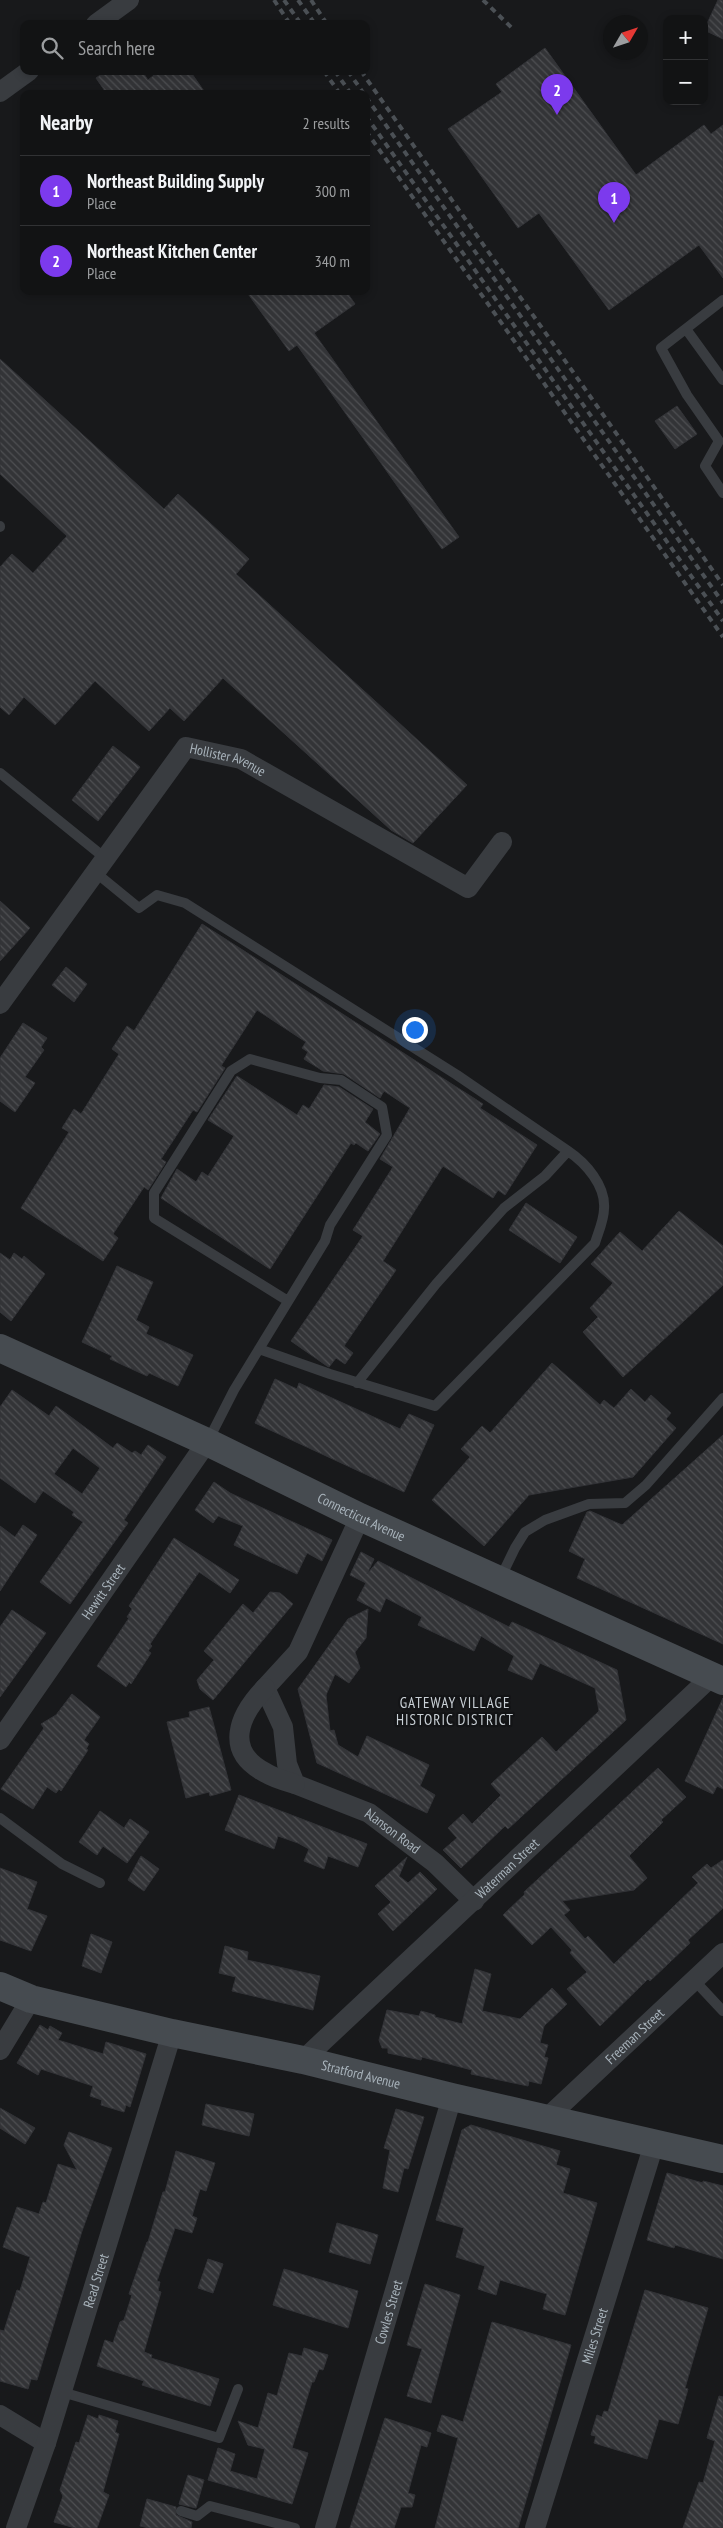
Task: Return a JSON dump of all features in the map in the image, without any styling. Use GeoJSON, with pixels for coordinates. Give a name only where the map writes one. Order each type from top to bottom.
{"type":"FeatureCollection","features":[{"type":"Feature","properties":{"kind":"main road","name":"Connecticut Avenue"},"geometry":{"type":"LineString","coordinates":[[3,1356],[207,1442],[360,1517],[717,1679]]}},
{"type":"Feature","properties":{"kind":"main road","name":"Stratford Avenue"},"geometry":{"type":"LineString","coordinates":[[0,1986],[31,1999],[172,2033],[303,2060],[452,2097],[723,2159]]}},
{"type":"Feature","properties":{"kind":"street"},"geometry":{"type":"LineString","coordinates":[[102,20],[129,0]]}},
{"type":"Feature","properties":{"kind":"street"},"geometry":{"type":"LineString","coordinates":[[0,92],[23,75]]}},
{"type":"Feature","properties":{"kind":"street","name":"Hollister Avenue"},"geometry":{"type":"LineString","coordinates":[[0,1004],[186,747],[241,759],[468,888],[502,842]]}},
{"type":"Feature","properties":{"kind":"street","name":"Hewitt Street"},"geometry":{"type":"LineString","coordinates":[[0,1740],[207,1442]]}},
{"type":"Feature","properties":{"kind":"street","name":"Alanson Road"},"geometry":{"type":"LineString","coordinates":[[360,1517],[298,1652],[249,1704],[242,1717],[239,1734],[241,1748],[252,1763],[265,1773],[369,1813],[435,1863],[474,1901]]}},
{"type":"Feature","properties":{"kind":"street","name":"Waterman Street"},"geometry":{"type":"LineString","coordinates":[[303,2060],[717,1679]]}},
{"type":"Feature","properties":{"kind":"street"},"geometry":{"type":"LineString","coordinates":[[265,1688],[283,1727],[287,1764],[295,1784]]}},
{"type":"Feature","properties":{"kind":"street","name":"Freeman Street"},"geometry":{"type":"LineString","coordinates":[[547,2118],[723,1952]]}},
{"type":"Feature","properties":{"kind":"street"},"geometry":{"type":"LineString","coordinates":[[0,2050],[31,1999]]}},
{"type":"Feature","properties":{"kind":"street","name":"Read Street"},"geometry":{"type":"LineString","coordinates":[[16,2528],[46,2443],[172,2033]]}},
{"type":"Feature","properties":{"kind":"street","name":"Cowles Street"},"geometry":{"type":"LineString","coordinates":[[325,2528],[452,2097]]}},
{"type":"Feature","properties":{"kind":"street","name":"Miles Street"},"geometry":{"type":"LineString","coordinates":[[535,2528],[654,2144]]}},
{"type":"Feature","properties":{"kind":"street"},"geometry":{"type":"LineString","coordinates":[[0,2414],[46,2443]]}},
{"type":"Feature","properties":{"kind":"lane"},"geometry":{"type":"LineString","coordinates":[[723,300],[661,348],[687,395],[720,441],[705,466],[723,493]]}},
{"type":"Feature","properties":{"kind":"lane"},"geometry":{"type":"LineString","coordinates":[[686,329],[723,380]]}},
{"type":"Feature","properties":{"kind":"lane"},"geometry":{"type":"LineString","coordinates":[[0,773],[100,865],[139,908],[157,895],[185,903],[457,1075],[583,1161],[601,1189],[604,1209],[594,1243],[435,1406],[357,1383],[259,1349]]}},
{"type":"Feature","properties":{"kind":"lane"},"geometry":{"type":"LineString","coordinates":[[207,1442],[234,1390],[325,1241],[330,1225],[387,1135],[382,1107],[341,1080],[320,1078],[250,1059],[231,1071],[154,1193],[154,1218],[288,1301]]}},
{"type":"Feature","properties":{"kind":"lane"},"geometry":{"type":"LineString","coordinates":[[357,1383],[436,1284],[504,1208],[544,1176],[568,1151]]}},
{"type":"Feature","properties":{"kind":"lane"},"geometry":{"type":"LineString","coordinates":[[500,1580],[525,1532],[546,1520],[589,1504],[626,1503],[646,1484],[723,1398]]}},
{"type":"Feature","properties":{"kind":"lane"},"geometry":{"type":"LineString","coordinates":[[0,1818],[62,1864],[100,1883]]}},
{"type":"Feature","properties":{"kind":"lane"},"geometry":{"type":"LineString","coordinates":[[694,1980],[723,2011]]}},
{"type":"Feature","properties":{"kind":"lane"},"geometry":{"type":"LineString","coordinates":[[62,2392],[220,2438],[238,2389]]}},
{"type":"Feature","properties":{"kind":"lane"},"geometry":{"type":"LineString","coordinates":[[181,2511],[197,2516],[210,2506],[295,2528]]}},
{"type":"Feature","properties":{"kind":"building"},"geometry":{"type":"Polygon","coordinates":[[[718,0],[723,0],[723,39],[708,32],[708,21],[718,0]]]}},
{"type":"Feature","properties":{"kind":"building"},"geometry":{"type":"Polygon","coordinates":[[[545,48],[636,175],[704,125],[711,134],[723,125],[723,278],[699,245],[609,310],[539,213],[518,228],[448,129],[502,92],[496,84],[545,48]]]}},
{"type":"Feature","properties":{"kind":"building"},"geometry":{"type":"Polygon","coordinates":[[[100,75],[145,75],[148,80],[154,75],[193,75],[203,90],[104,90],[96,78],[100,75]]]}},
{"type":"Feature","properties":{"kind":"building"},"geometry":{"type":"Polygon","coordinates":[[[249,295],[349,295],[355,304],[314,333],[459,537],[442,549],[297,345],[289,351],[249,295]]]}},
{"type":"Feature","properties":{"kind":"building"},"geometry":{"type":"Polygon","coordinates":[[[0,359],[164,509],[178,494],[210,523],[249,559],[236,574],[467,785],[413,843],[391,830],[223,678],[184,721],[170,708],[149,731],[95,681],[55,725],[24,697],[9,715],[0,707],[0,567],[12,554],[33,573],[67,536],[0,474],[0,359]]]}},
{"type":"Feature","properties":{"kind":"building"},"geometry":{"type":"Polygon","coordinates":[[[677,406],[697,434],[675,449],[655,421],[677,406]]]}},
{"type":"Feature","properties":{"kind":"building"},"geometry":{"type":"Polygon","coordinates":[[[113,746],[140,767],[98,821],[72,800],[113,746]]]}},
{"type":"Feature","properties":{"kind":"building"},"geometry":{"type":"Polygon","coordinates":[[[0,901],[30,928],[0,961],[0,901]]]}},
{"type":"Feature","properties":{"kind":"building"},"geometry":{"type":"Polygon","coordinates":[[[202,924],[483,1104],[480,1108],[537,1145],[505,1195],[498,1190],[493,1198],[443,1166],[383,1261],[396,1270],[344,1346],[353,1353],[345,1364],[336,1358],[329,1367],[291,1341],[363,1236],[353,1230],[393,1167],[380,1159],[410,1108],[384,1091],[380,1098],[344,1074],[323,1071],[304,1059],[308,1052],[302,1048],[306,1042],[257,1010],[221,1066],[225,1068],[197,1112],[193,1110],[161,1159],[166,1162],[148,1190],[144,1187],[113,1234],[118,1238],[103,1261],[21,1208],[69,1132],[62,1128],[74,1109],[81,1114],[119,1054],[112,1049],[127,1026],[134,1031],[202,924]]]}},
{"type":"Feature","properties":{"kind":"building"},"geometry":{"type":"Polygon","coordinates":[[[66,967],[87,984],[74,1002],[52,985],[66,967]]]}},
{"type":"Feature","properties":{"kind":"building"},"geometry":{"type":"Polygon","coordinates":[[[23,1023],[47,1038],[41,1047],[44,1050],[25,1077],[35,1083],[15,1112],[0,1101],[0,1058],[23,1023]]]}},
{"type":"Feature","properties":{"kind":"building"},"geometry":{"type":"Polygon","coordinates":[[[237,1076],[297,1115],[303,1105],[309,1109],[324,1085],[339,1087],[373,1109],[365,1122],[380,1134],[368,1151],[356,1143],[354,1145],[351,1143],[270,1269],[161,1198],[177,1169],[196,1182],[202,1172],[208,1176],[234,1136],[208,1120],[237,1076]]]}},
{"type":"Feature","properties":{"kind":"building"},"geometry":{"type":"Polygon","coordinates":[[[526,1203],[577,1237],[560,1263],[509,1230],[526,1203]]]}},
{"type":"Feature","properties":{"kind":"building"},"geometry":{"type":"Polygon","coordinates":[[[679,1211],[723,1246],[723,1285],[623,1377],[583,1332],[598,1317],[590,1308],[613,1283],[591,1264],[620,1232],[642,1251],[679,1211]]]}},
{"type":"Feature","properties":{"kind":"building"},"geometry":{"type":"Polygon","coordinates":[[[0,1253],[10,1260],[14,1253],[22,1259],[24,1256],[45,1274],[11,1321],[0,1312],[0,1253]]]}},
{"type":"Feature","properties":{"kind":"building"},"geometry":{"type":"Polygon","coordinates":[[[117,1266],[153,1282],[136,1320],[149,1327],[146,1334],[193,1355],[178,1386],[149,1373],[147,1376],[110,1359],[112,1356],[82,1342],[117,1266]]]}},
{"type":"Feature","properties":{"kind":"building"},"geometry":{"type":"Polygon","coordinates":[[[552,1363],[600,1405],[604,1400],[614,1408],[631,1389],[645,1402],[651,1395],[671,1413],[666,1419],[676,1428],[633,1477],[529,1495],[484,1546],[432,1500],[470,1457],[461,1449],[482,1426],[490,1433],[552,1363]]]}},
{"type":"Feature","properties":{"kind":"building"},"geometry":{"type":"Polygon","coordinates":[[[275,1379],[297,1389],[299,1383],[400,1429],[409,1414],[434,1425],[404,1492],[255,1423],[275,1379]]]}},
{"type":"Feature","properties":{"kind":"building"},"geometry":{"type":"Polygon","coordinates":[[[12,1390],[49,1416],[56,1406],[113,1448],[117,1443],[132,1453],[135,1451],[141,1455],[148,1445],[166,1457],[124,1520],[128,1523],[70,1604],[40,1582],[83,1522],[72,1515],[74,1512],[43,1491],[35,1503],[0,1478],[0,1407],[12,1390]],[[73,1448],[54,1474],[82,1494],[100,1468],[73,1448]]]}},
{"type":"Feature","properties":{"kind":"building"},"geometry":{"type":"Polygon","coordinates":[[[723,1435],[723,1644],[577,1578],[585,1559],[569,1551],[587,1512],[590,1511],[622,1525],[723,1435]]]}},
{"type":"Feature","properties":{"kind":"building"},"geometry":{"type":"Polygon","coordinates":[[[214,1482],[230,1493],[332,1540],[322,1561],[307,1553],[297,1574],[234,1545],[243,1526],[218,1516],[213,1523],[195,1510],[214,1482]]]}},
{"type":"Feature","properties":{"kind":"building"},"geometry":{"type":"Polygon","coordinates":[[[23,1525],[37,1535],[0,1591],[0,1526],[15,1537],[23,1525]]]}},
{"type":"Feature","properties":{"kind":"building"},"geometry":{"type":"Polygon","coordinates":[[[174,1538],[239,1580],[230,1593],[199,1572],[150,1644],[152,1646],[148,1651],[151,1653],[131,1684],[129,1682],[126,1687],[97,1666],[129,1618],[127,1617],[132,1609],[129,1606],[174,1538]]]}},
{"type":"Feature","properties":{"kind":"building"},"geometry":{"type":"Polygon","coordinates":[[[361,1552],[374,1559],[367,1574],[378,1561],[509,1627],[512,1622],[617,1670],[626,1720],[508,1829],[505,1826],[461,1868],[443,1850],[457,1838],[448,1828],[463,1814],[472,1824],[501,1795],[491,1784],[542,1737],[556,1752],[599,1711],[595,1688],[540,1663],[532,1680],[508,1670],[514,1656],[481,1636],[474,1651],[418,1625],[422,1617],[386,1598],[380,1612],[357,1600],[366,1583],[350,1575],[361,1552]]]}},
{"type":"Feature","properties":{"kind":"building"},"geometry":{"type":"Polygon","coordinates":[[[270,1592],[280,1593],[293,1604],[213,1700],[200,1689],[197,1680],[214,1660],[204,1651],[243,1604],[253,1613],[270,1592]]]}},
{"type":"Feature","properties":{"kind":"building"},"geometry":{"type":"Polygon","coordinates":[[[368,1609],[366,1638],[355,1652],[360,1668],[349,1683],[335,1674],[326,1695],[330,1731],[334,1730],[338,1745],[358,1757],[367,1736],[429,1765],[420,1786],[435,1795],[427,1813],[317,1763],[298,1689],[348,1619],[368,1609]]]}},
{"type":"Feature","properties":{"kind":"building"},"geometry":{"type":"Polygon","coordinates":[[[12,1610],[46,1633],[0,1697],[0,1627],[12,1610]]]}},
{"type":"Feature","properties":{"kind":"building"},"geometry":{"type":"Polygon","coordinates":[[[72,1694],[100,1717],[84,1740],[89,1744],[86,1749],[88,1750],[61,1791],[59,1789],[56,1793],[47,1787],[33,1809],[1,1789],[44,1728],[41,1724],[56,1715],[72,1694]]]}},
{"type":"Feature","properties":{"kind":"building"},"geometry":{"type":"Polygon","coordinates":[[[723,1698],[723,1789],[717,1786],[713,1794],[685,1781],[723,1698]]]}},
{"type":"Feature","properties":{"kind":"building"},"geometry":{"type":"Polygon","coordinates":[[[209,1707],[231,1790],[210,1796],[209,1792],[186,1798],[167,1722],[190,1717],[189,1712],[209,1707]]]}},
{"type":"Feature","properties":{"kind":"building"},"geometry":{"type":"Polygon","coordinates":[[[658,1768],[686,1797],[661,1820],[663,1822],[629,1856],[647,1878],[634,1890],[562,1901],[570,1910],[564,1915],[585,1939],[588,1936],[614,1964],[698,1883],[692,1877],[707,1864],[711,1868],[723,1860],[723,1908],[688,1940],[690,1943],[650,1981],[648,1979],[600,2026],[567,1989],[587,1972],[570,1953],[572,1950],[551,1927],[532,1945],[503,1915],[525,1894],[524,1892],[658,1768]]]}},
{"type":"Feature","properties":{"kind":"building"},"geometry":{"type":"Polygon","coordinates":[[[239,1795],[367,1844],[358,1867],[328,1856],[324,1869],[304,1861],[309,1849],[298,1843],[278,1836],[274,1849],[225,1830],[239,1795]]]}},
{"type":"Feature","properties":{"kind":"building"},"geometry":{"type":"Polygon","coordinates":[[[100,1811],[124,1828],[130,1819],[149,1832],[127,1863],[103,1846],[97,1855],[79,1842],[100,1811]]]}},
{"type":"Feature","properties":{"kind":"building"},"geometry":{"type":"Polygon","coordinates":[[[141,1856],[159,1869],[144,1891],[128,1880],[141,1856]]]}},
{"type":"Feature","properties":{"kind":"building"},"geometry":{"type":"Polygon","coordinates":[[[407,1857],[399,1876],[408,1883],[420,1872],[437,1889],[393,1931],[378,1914],[391,1902],[375,1886],[407,1857]]]}},
{"type":"Feature","properties":{"kind":"building"},"geometry":{"type":"Polygon","coordinates":[[[0,1868],[37,1882],[27,1909],[47,1916],[31,1951],[0,1940],[0,1868]]]}},
{"type":"Feature","properties":{"kind":"building"},"geometry":{"type":"Polygon","coordinates":[[[91,1934],[112,1942],[101,1973],[82,1966],[91,1934]]]}},
{"type":"Feature","properties":{"kind":"building"},"geometry":{"type":"Polygon","coordinates":[[[225,1946],[248,1952],[247,1960],[320,1976],[313,2010],[232,1991],[236,1977],[219,1973],[225,1946]]]}},
{"type":"Feature","properties":{"kind":"building"},"geometry":{"type":"Polygon","coordinates":[[[475,1969],[491,1974],[482,2011],[520,2019],[552,1988],[567,2004],[544,2026],[540,2043],[548,2045],[544,2057],[548,2058],[541,2084],[529,2081],[528,2086],[471,2074],[472,2070],[422,2057],[421,2060],[388,2053],[388,2048],[382,2048],[379,2040],[387,2010],[419,2016],[421,2011],[462,2024],[475,1969]]]}},
{"type":"Feature","properties":{"kind":"building"},"geometry":{"type":"Polygon","coordinates":[[[40,2025],[48,2030],[50,2026],[62,2033],[58,2040],[103,2054],[106,2042],[146,2054],[130,2107],[126,2105],[124,2112],[101,2105],[102,2100],[90,2096],[93,2086],[41,2069],[38,2075],[17,2063],[40,2025]]]}},
{"type":"Feature","properties":{"kind":"building"},"geometry":{"type":"Polygon","coordinates":[[[206,2104],[254,2114],[249,2136],[202,2125],[206,2104]]]}},
{"type":"Feature","properties":{"kind":"building"},"geometry":{"type":"Polygon","coordinates":[[[0,2108],[35,2128],[25,2144],[0,2128],[0,2108]]]}},
{"type":"Feature","properties":{"kind":"building"},"geometry":{"type":"Polygon","coordinates":[[[396,2109],[424,2117],[408,2169],[404,2168],[398,2192],[383,2188],[390,2150],[384,2148],[396,2109]]]}},
{"type":"Feature","properties":{"kind":"building"},"geometry":{"type":"Polygon","coordinates":[[[471,2125],[560,2151],[556,2165],[570,2169],[563,2193],[597,2203],[565,2315],[543,2309],[547,2294],[500,2280],[496,2295],[478,2289],[485,2266],[456,2257],[464,2228],[436,2220],[462,2130],[471,2125]]]}},
{"type":"Feature","properties":{"kind":"building"},"geometry":{"type":"Polygon","coordinates":[[[69,2132],[112,2148],[82,2231],[37,2380],[31,2379],[28,2389],[0,2381],[0,2330],[4,2331],[17,2290],[20,2291],[30,2257],[3,2247],[17,2207],[39,2214],[43,2202],[46,2203],[58,2164],[77,2170],[64,2145],[69,2132]]]}},
{"type":"Feature","properties":{"kind":"building"},"geometry":{"type":"Polygon","coordinates":[[[176,2151],[215,2163],[206,2191],[200,2189],[192,2216],[197,2218],[192,2233],[175,2228],[157,2281],[160,2282],[158,2291],[161,2292],[144,2352],[152,2355],[151,2358],[219,2379],[210,2406],[142,2385],[144,2381],[97,2366],[105,2340],[113,2343],[120,2322],[124,2320],[132,2295],[129,2294],[148,2242],[163,2192],[165,2192],[176,2151]]]}},
{"type":"Feature","properties":{"kind":"building"},"geometry":{"type":"Polygon","coordinates":[[[667,2173],[703,2183],[703,2181],[723,2186],[723,2259],[675,2245],[674,2248],[647,2240],[667,2173]]]}},
{"type":"Feature","properties":{"kind":"building"},"geometry":{"type":"Polygon","coordinates":[[[337,2223],[378,2235],[370,2264],[329,2252],[337,2223]]]}},
{"type":"Feature","properties":{"kind":"building"},"geometry":{"type":"Polygon","coordinates":[[[208,2259],[223,2264],[213,2293],[198,2288],[208,2259]]]}},
{"type":"Feature","properties":{"kind":"building"},"geometry":{"type":"Polygon","coordinates":[[[284,2269],[358,2291],[348,2328],[273,2305],[284,2269]]]}},
{"type":"Feature","properties":{"kind":"building"},"geometry":{"type":"Polygon","coordinates":[[[425,2284],[460,2295],[431,2403],[407,2396],[422,2349],[407,2345],[425,2284]]]}},
{"type":"Feature","properties":{"kind":"building"},"geometry":{"type":"Polygon","coordinates":[[[645,2290],[708,2308],[685,2388],[688,2389],[678,2424],[659,2419],[647,2459],[594,2443],[596,2436],[591,2435],[597,2415],[602,2417],[604,2411],[608,2412],[645,2290]]]}},
{"type":"Feature","properties":{"kind":"building"},"geometry":{"type":"Polygon","coordinates":[[[492,2322],[571,2345],[518,2528],[435,2528],[458,2438],[437,2431],[442,2415],[463,2422],[492,2322]]]}},
{"type":"Feature","properties":{"kind":"building"},"geometry":{"type":"Polygon","coordinates":[[[304,2348],[328,2355],[323,2370],[319,2369],[314,2382],[312,2382],[292,2448],[308,2453],[292,2504],[208,2480],[218,2448],[235,2454],[230,2471],[257,2479],[265,2449],[248,2445],[238,2421],[258,2428],[268,2393],[277,2396],[289,2353],[302,2356],[304,2348]]]}},
{"type":"Feature","properties":{"kind":"building"},"geometry":{"type":"Polygon","coordinates":[[[719,2396],[723,2397],[723,2528],[683,2528],[699,2482],[703,2483],[715,2441],[707,2438],[719,2396]]]}},
{"type":"Feature","properties":{"kind":"building"},"geometry":{"type":"Polygon","coordinates":[[[88,2415],[98,2419],[99,2415],[118,2421],[115,2432],[119,2434],[103,2492],[109,2495],[97,2528],[75,2528],[54,2522],[63,2496],[60,2490],[76,2442],[79,2443],[88,2415]]]}},
{"type":"Feature","properties":{"kind":"building"},"geometry":{"type":"Polygon","coordinates":[[[385,2418],[431,2433],[427,2447],[421,2445],[408,2493],[415,2495],[412,2507],[401,2507],[394,2528],[350,2528],[385,2418]]]}},
{"type":"Feature","properties":{"kind":"building"},"geometry":{"type":"Polygon","coordinates":[[[188,2475],[204,2480],[196,2508],[179,2504],[188,2475]]]}},
{"type":"Feature","properties":{"kind":"building"},"geometry":{"type":"Polygon","coordinates":[[[147,2499],[176,2507],[176,2515],[192,2522],[191,2528],[149,2528],[140,2526],[147,2499]]]}},
{"type":"Feature","properties":{"kind":"railway"},"geometry":{"type":"LineString","coordinates":[[274,0],[287,20]]}},
{"type":"Feature","properties":{"kind":"railway"},"geometry":{"type":"LineString","coordinates":[[284,0],[298,20]]}},
{"type":"Feature","properties":{"kind":"railway"},"geometry":{"type":"LineString","coordinates":[[298,0],[312,20]]}},
{"type":"Feature","properties":{"kind":"railway"},"geometry":{"type":"LineString","coordinates":[[311,0],[324,20]]}},
{"type":"Feature","properties":{"kind":"railway"},"geometry":{"type":"LineString","coordinates":[[483,0],[513,29]]}},
{"type":"Feature","properties":{"kind":"railway"},"geometry":{"type":"LineString","coordinates":[[327,75],[337,90]]}},
{"type":"Feature","properties":{"kind":"railway"},"geometry":{"type":"LineString","coordinates":[[338,75],[348,90]]}},
{"type":"Feature","properties":{"kind":"railway"},"geometry":{"type":"LineString","coordinates":[[351,75],[361,90]]}},
{"type":"Feature","properties":{"kind":"railway"},"geometry":{"type":"LineString","coordinates":[[364,75],[723,585]]}},
{"type":"Feature","properties":{"kind":"railway"},"geometry":{"type":"LineString","coordinates":[[370,103],[723,603]]}},
{"type":"Feature","properties":{"kind":"railway"},"geometry":{"type":"LineString","coordinates":[[370,122],[723,621]]}},
{"type":"Feature","properties":{"kind":"railway"},"geometry":{"type":"LineString","coordinates":[[370,137],[723,637]]}},
{"type":"Feature","properties":{"kind":"place","name":"Northeast Kitchen Center"},"geometry":{"type":"Point","coordinates":[557,115]}},
{"type":"Feature","properties":{"kind":"place","name":"Northeast Building Supply"},"geometry":{"type":"Point","coordinates":[614,223]}},
{"type":"Feature","properties":{"kind":"district","name":"GATEWAY VILLAGE HISTORIC DISTRICT"},"geometry":{"type":"Point","coordinates":[455,1712]}}]}
